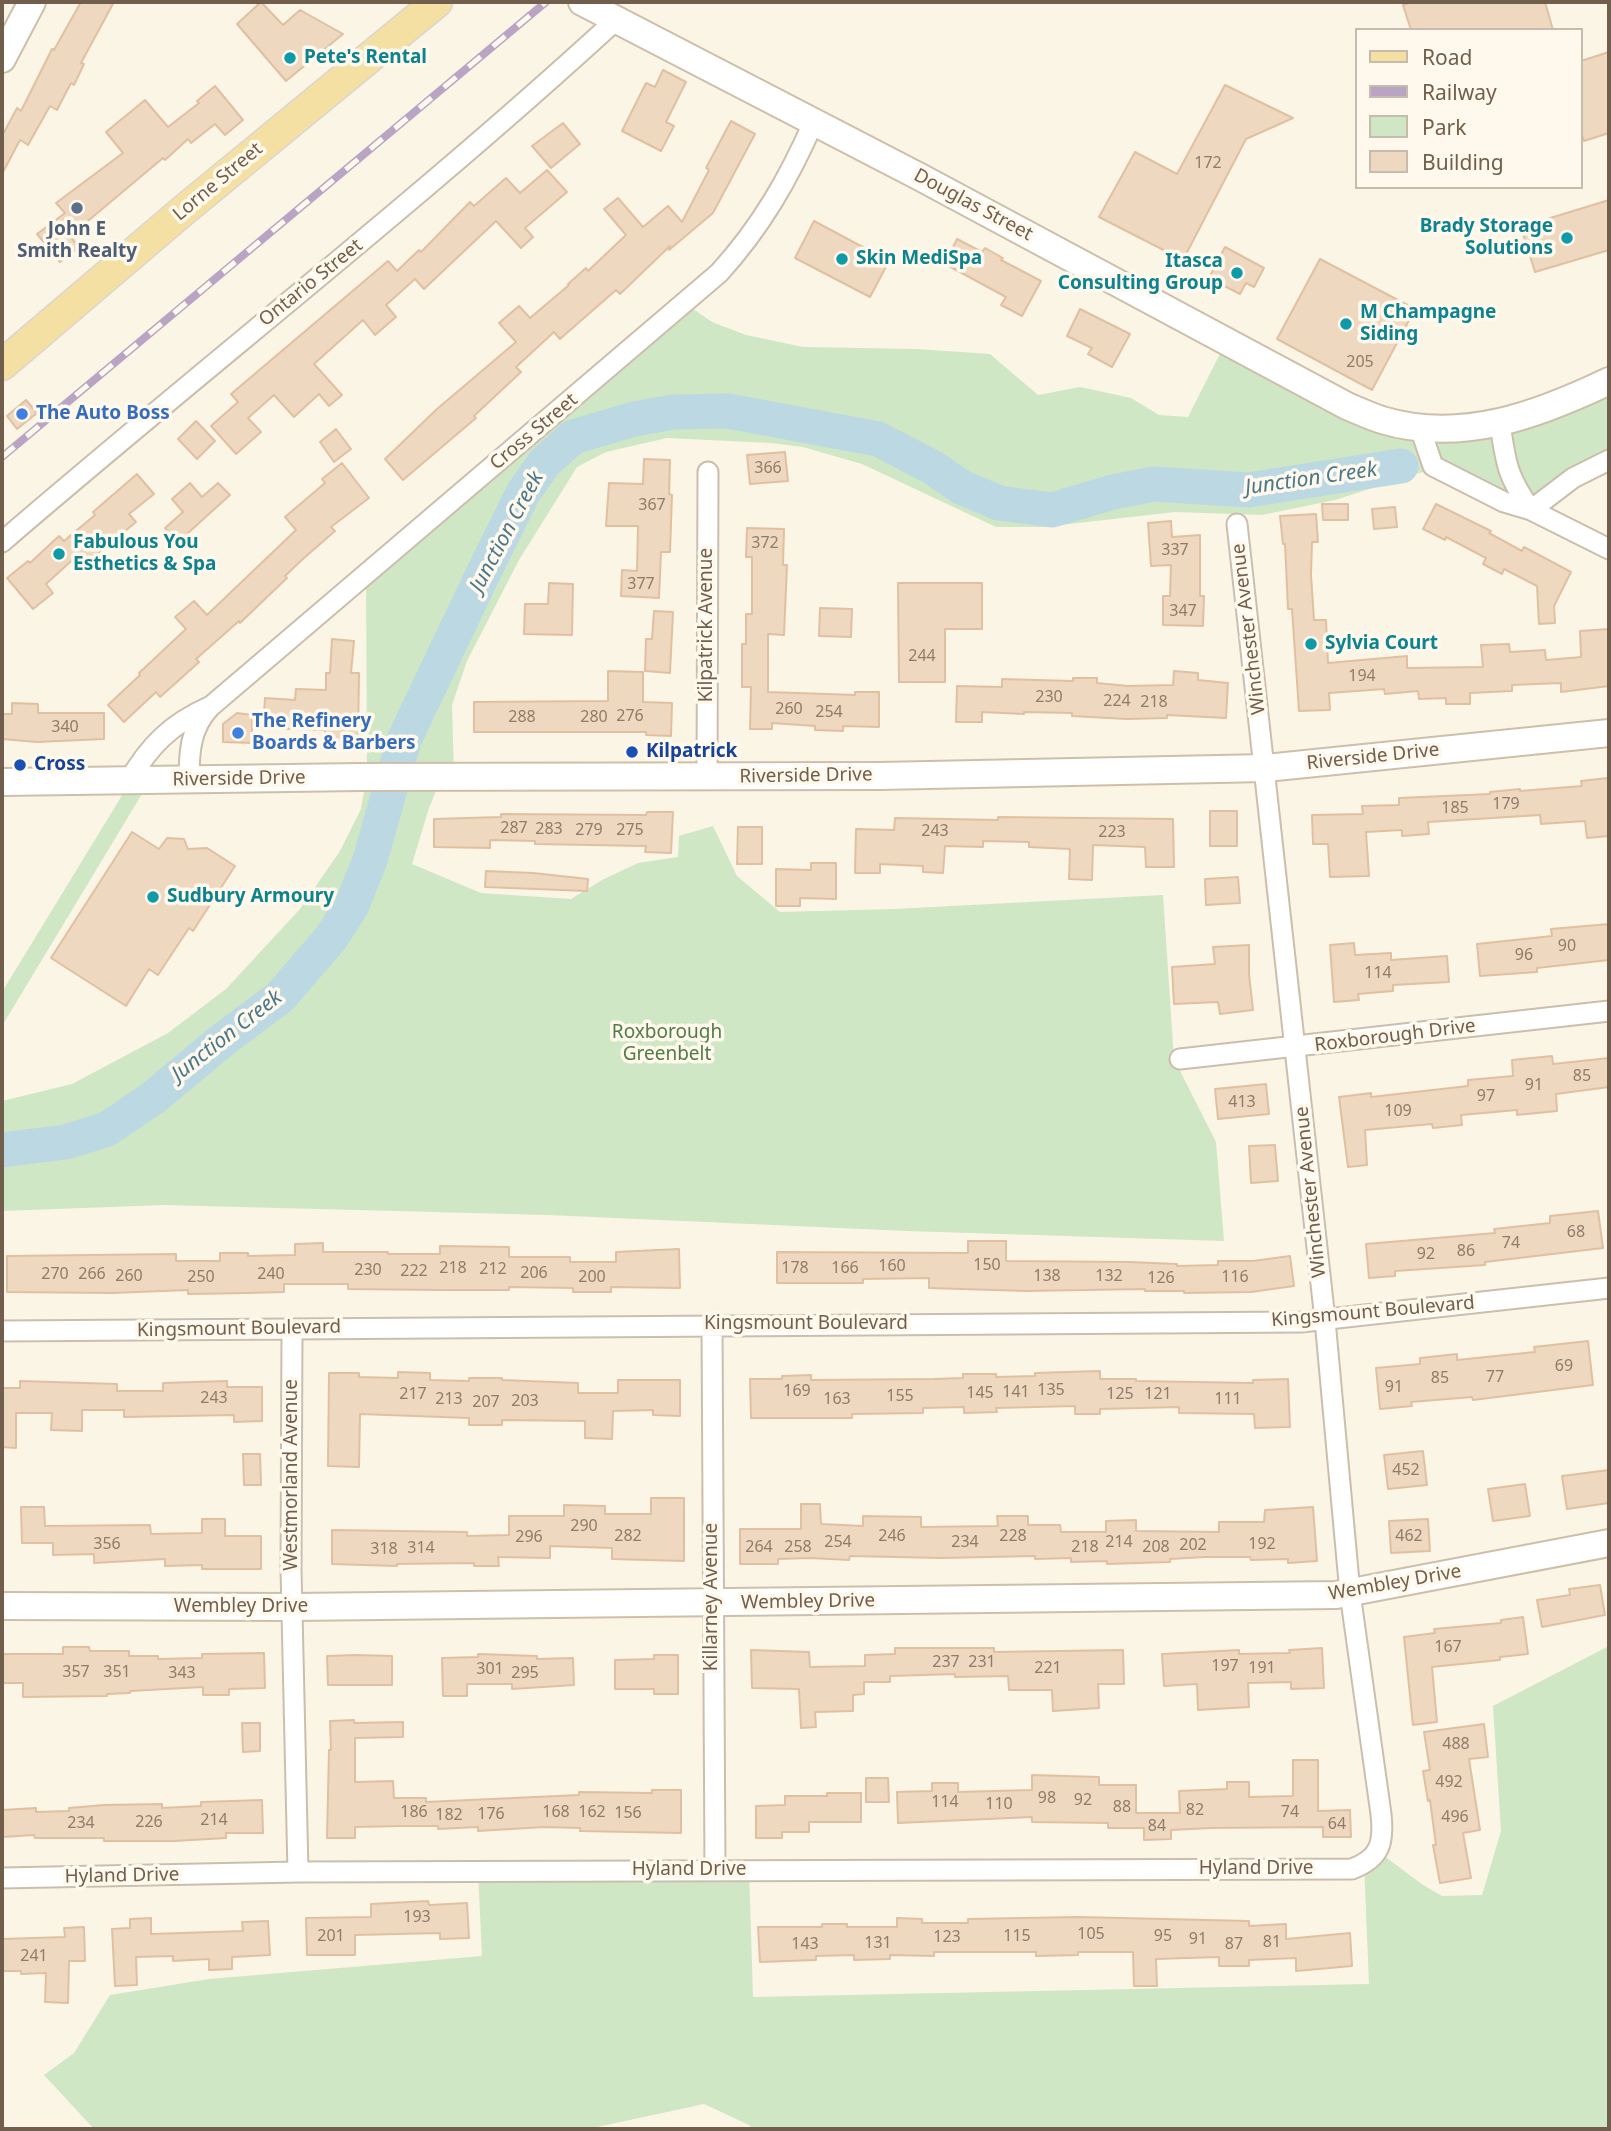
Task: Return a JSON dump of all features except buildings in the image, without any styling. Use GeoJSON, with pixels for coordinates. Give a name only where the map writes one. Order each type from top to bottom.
{"type":"FeatureCollection","features":[{"type":"Feature","properties":{"kind":"main road","name":"Lorne Street"},"geometry":{"type":"LineString","coordinates":[[2,365],[184,209],[437,2]]}},
{"type":"Feature","properties":{"kind":"street"},"geometry":{"type":"LineString","coordinates":[[2,59],[32,2]]}},
{"type":"Feature","properties":{"kind":"street","name":"Douglas Street"},"geometry":{"type":"LineString","coordinates":[[582,2],[814,121],[1347,406],[1383,420],[1420,428],[1471,429],[1500,424],[1547,409],[1609,381]]}},
{"type":"Feature","properties":{"kind":"street","name":"Ontario Street"},"geometry":{"type":"LineString","coordinates":[[2,542],[528,102],[617,19]]}},
{"type":"Feature","properties":{"kind":"street","name":"Cross Street"},"geometry":{"type":"LineString","coordinates":[[189,780],[191,742],[210,707],[719,273],[766,215],[814,121]]}},
{"type":"Feature","properties":{"kind":"street"},"geometry":{"type":"LineString","coordinates":[[1500,424],[1507,470],[1531,510]]}},
{"type":"Feature","properties":{"kind":"street"},"geometry":{"type":"LineString","coordinates":[[1420,428],[1433,466],[1504,502],[1531,510],[1609,549]]}},
{"type":"Feature","properties":{"kind":"street"},"geometry":{"type":"LineString","coordinates":[[1531,510],[1573,478],[1609,460]]}},
{"type":"Feature","properties":{"kind":"street","name":"Kilpatrick Avenue"},"geometry":{"type":"LineString","coordinates":[[707,777],[708,472]]}},
{"type":"Feature","properties":{"kind":"street","name":"Winchester Avenue"},"geometry":{"type":"LineString","coordinates":[[1237,524],[1325,1320],[1350,1593],[1383,1835],[1378,1851],[1372,1857]]}},
{"type":"Feature","properties":{"kind":"street","name":"Cross Street"},"geometry":{"type":"LineString","coordinates":[[129,781],[152,746],[178,724],[210,707]]}},
{"type":"Feature","properties":{"kind":"street","name":"Riverside Drive"},"geometry":{"type":"LineString","coordinates":[[2,782],[436,776],[707,777],[1265,768],[1609,733]]}},
{"type":"Feature","properties":{"kind":"street","name":"Roxborough Drive"},"geometry":{"type":"LineString","coordinates":[[1180,1059],[1609,1011]]}},
{"type":"Feature","properties":{"kind":"street","name":"Kingsmount Boulevard"},"geometry":{"type":"LineString","coordinates":[[2,1331],[1325,1320],[1609,1288]]}},
{"type":"Feature","properties":{"kind":"street","name":"Killarney Avenue"},"geometry":{"type":"LineString","coordinates":[[712,1325],[715,1870]]}},
{"type":"Feature","properties":{"kind":"street","name":"Westmorland Avenue"},"geometry":{"type":"LineString","coordinates":[[292,1329],[291,1569],[294,1607],[298,1872]]}},
{"type":"Feature","properties":{"kind":"street","name":"Wembley Drive"},"geometry":{"type":"LineString","coordinates":[[2,1606],[294,1607],[1322,1596],[1350,1593],[1609,1543]]}},
{"type":"Feature","properties":{"kind":"street","name":"Hyland Drive"},"geometry":{"type":"LineString","coordinates":[[2,1878],[298,1872],[1352,1869],[1365,1864],[1372,1857]]}},
{"type":"Feature","properties":{"kind":"green space","name":"Roxborough Greenbelt"},"geometry":{"type":"Polygon","coordinates":[[[686,304],[712,322],[746,335],[803,347],[917,349],[990,354],[1038,395],[1080,387],[1131,398],[1159,415],[1188,417],[1227,340],[1347,405],[1449,427],[1609,379],[1609,461],[1531,512],[1435,468],[1335,500],[1262,515],[1175,512],[1043,527],[996,527],[862,464],[803,447],[667,438],[606,452],[577,467],[519,560],[467,661],[452,705],[454,774],[443,774],[429,808],[412,864],[481,893],[571,899],[638,863],[678,857],[679,836],[713,826],[737,876],[780,912],[1163,895],[1174,1059],[1216,1142],[1224,1241],[907,1231],[548,1215],[164,1205],[2,1211],[2,1101],[72,1084],[168,1033],[226,989],[300,909],[340,851],[361,809],[367,775],[366,577],[686,304]]]}},
{"type":"Feature","properties":{"kind":"green space"},"geometry":{"type":"Polygon","coordinates":[[[132,779],[151,779],[2,1026],[2,992],[132,779]]]}},
{"type":"Feature","properties":{"kind":"green space"},"geometry":{"type":"Polygon","coordinates":[[[1609,1646],[1609,2129],[753,2129],[704,2104],[588,2129],[94,2129],[44,2075],[74,2053],[110,1995],[209,1979],[482,1956],[478,1870],[749,1868],[753,1997],[1369,1984],[1364,1863],[1376,1850],[1442,1896],[1482,1895],[1501,1831],[1493,1706],[1609,1646]]]}},
{"type":"Feature","properties":{"kind":"waterway","name":"Junction Creek"},"geometry":{"type":"LineString","coordinates":[[2,1150],[66,1142],[107,1129],[153,1098],[220,1042],[280,997],[331,938],[352,905],[370,860],[404,740],[481,578],[523,493],[544,463],[573,437],[634,419],[673,412],[728,411],[878,439],[932,467],[961,487],[999,503],[1052,510],[1113,492],[1154,484],[1248,490],[1401,466]]}},
{"type":"Feature","properties":{"kind":"railway"},"geometry":{"type":"LineString","coordinates":[[2,457],[546,2]]}},
{"type":"Feature","properties":{"kind":"place","name":"Pete's Rental"},"geometry":{"type":"Point","coordinates":[290,58]}},
{"type":"Feature","properties":{"kind":"place","name":"John E Smith Realty"},"geometry":{"type":"Point","coordinates":[77,208]}},
{"type":"Feature","properties":{"kind":"place","name":"Brady Storage Solutions"},"geometry":{"type":"Point","coordinates":[1567,238]}},
{"type":"Feature","properties":{"kind":"place","name":"Skin MediSpa"},"geometry":{"type":"Point","coordinates":[842,259]}},
{"type":"Feature","properties":{"kind":"place","name":"Itasca Consulting Group"},"geometry":{"type":"Point","coordinates":[1237,273]}},
{"type":"Feature","properties":{"kind":"place","name":"M Champagne Siding"},"geometry":{"type":"Point","coordinates":[1346,324]}},
{"type":"Feature","properties":{"kind":"place","name":"The Auto Boss"},"geometry":{"type":"Point","coordinates":[22,414]}},
{"type":"Feature","properties":{"kind":"place","name":"Fabulous You Esthetics & Spa"},"geometry":{"type":"Point","coordinates":[59,554]}},
{"type":"Feature","properties":{"kind":"place","name":"Sylvia Court"},"geometry":{"type":"Point","coordinates":[1311,644]}},
{"type":"Feature","properties":{"kind":"place","name":"The Refinery Boards & Barbers"},"geometry":{"type":"Point","coordinates":[238,733]}},
{"type":"Feature","properties":{"kind":"place","name":"Kilpatrick"},"geometry":{"type":"Point","coordinates":[632,752]}},
{"type":"Feature","properties":{"kind":"place","name":"Cross"},"geometry":{"type":"Point","coordinates":[20,765]}},
{"type":"Feature","properties":{"kind":"place","name":"Sudbury Armoury"},"geometry":{"type":"Point","coordinates":[153,897]}}]}
